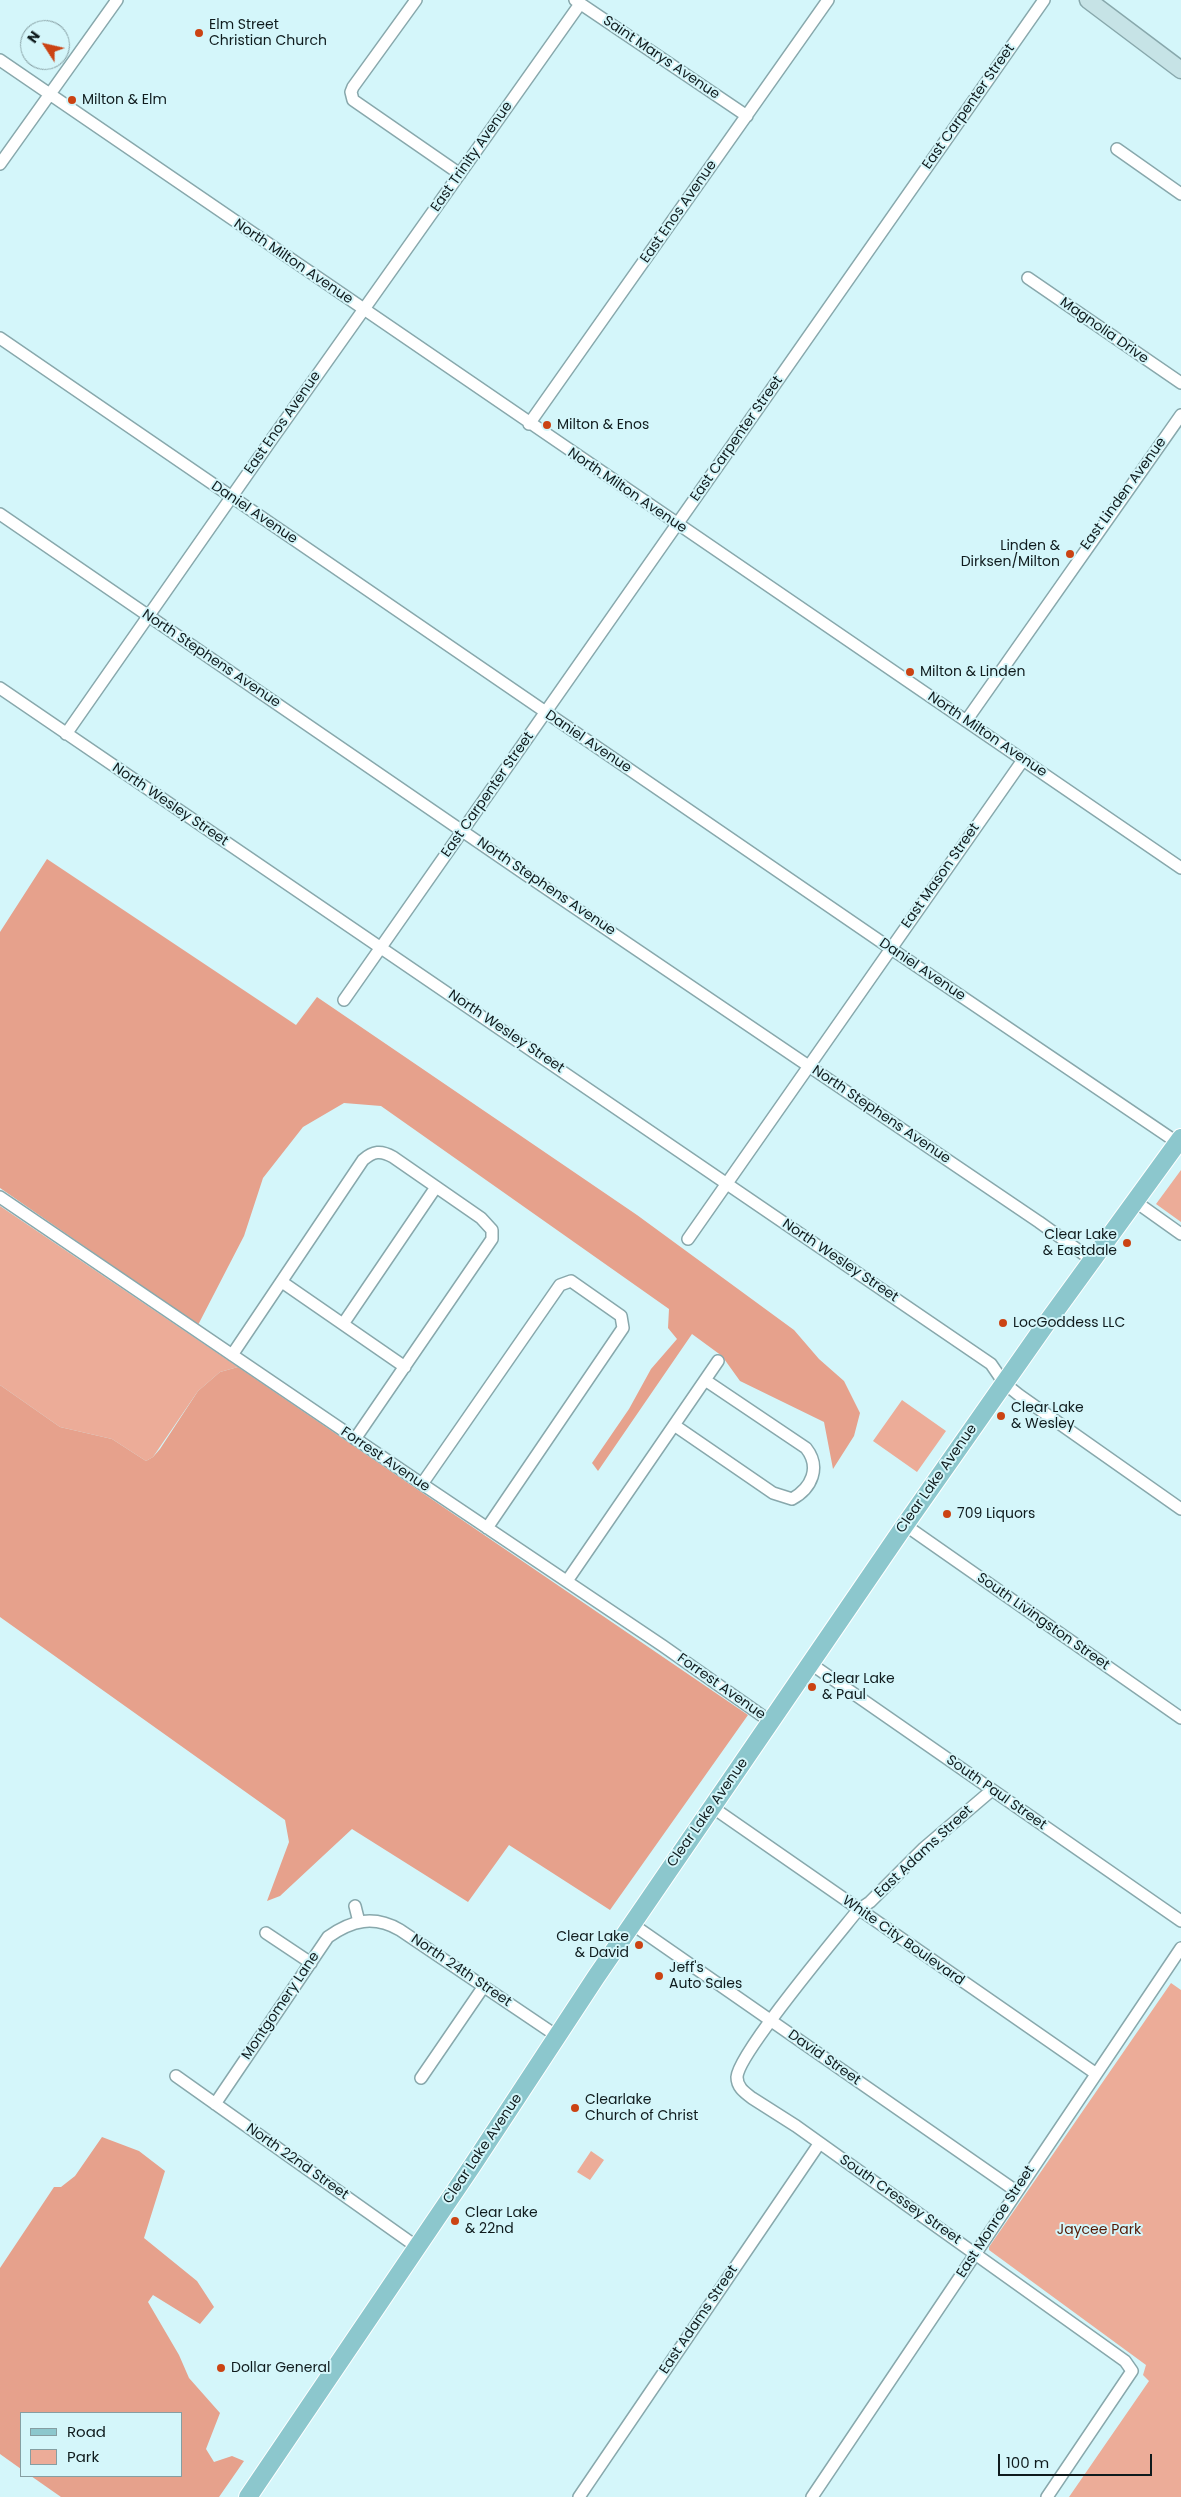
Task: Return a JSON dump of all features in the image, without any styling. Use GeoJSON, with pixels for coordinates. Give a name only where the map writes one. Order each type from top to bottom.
{"type":"FeatureCollection","features":[{"type":"Feature","properties":{"kind":"main road"},"geometry":{"type":"LineString","coordinates":[[1088,0],[1181,70]]}},
{"type":"Feature","properties":{"kind":"main road","name":"Clear Lake Avenue"},"geometry":{"type":"LineString","coordinates":[[248,2497],[632,1924],[905,1525],[1179,1140]]}},
{"type":"Feature","properties":{"kind":"street"},"geometry":{"type":"LineString","coordinates":[[0,164],[117,0]]}},
{"type":"Feature","properties":{"kind":"street"},"geometry":{"type":"LineString","coordinates":[[416,0],[354,87],[351,92],[353,100],[460,174]]}},
{"type":"Feature","properties":{"kind":"street","name":"East Carpenter Street"},"geometry":{"type":"LineString","coordinates":[[344,1000],[1044,0]]}},
{"type":"Feature","properties":{"kind":"street","name":"East Trinity Avenue"},"geometry":{"type":"LineString","coordinates":[[363,310],[460,174],[577,2]]}},
{"type":"Feature","properties":{"kind":"street","name":"Saint Marys Avenue"},"geometry":{"type":"LineString","coordinates":[[577,2],[747,116]]}},
{"type":"Feature","properties":{"kind":"street","name":"East Enos Avenue"},"geometry":{"type":"LineString","coordinates":[[529,424],[747,116],[822,2]]}},
{"type":"Feature","properties":{"kind":"street","name":"North Milton Avenue"},"geometry":{"type":"LineString","coordinates":[[0,60],[529,424],[1181,868]]}},
{"type":"Feature","properties":{"kind":"street"},"geometry":{"type":"LineString","coordinates":[[1117,149],[1181,194]]}},
{"type":"Feature","properties":{"kind":"street","name":"Magnolia Drive"},"geometry":{"type":"LineString","coordinates":[[1028,278],[1181,383]]}},
{"type":"Feature","properties":{"kind":"street","name":"East Enos Avenue"},"geometry":{"type":"LineString","coordinates":[[66,734],[363,310]]}},
{"type":"Feature","properties":{"kind":"street","name":"Daniel Avenue"},"geometry":{"type":"LineString","coordinates":[[0,338],[890,948],[1179,1140]]}},
{"type":"Feature","properties":{"kind":"street","name":"East Linden Avenue"},"geometry":{"type":"LineString","coordinates":[[966,721],[1181,415]]}},
{"type":"Feature","properties":{"kind":"street","name":"North Stephens Avenue"},"geometry":{"type":"LineString","coordinates":[[0,514],[1092,1260]]}},
{"type":"Feature","properties":{"kind":"street","name":"North Wesley Street"},"geometry":{"type":"LineString","coordinates":[[0,688],[991,1364],[1004,1384],[1047,1417],[1181,1509]]}},
{"type":"Feature","properties":{"kind":"street","name":"East Mason Street"},"geometry":{"type":"LineString","coordinates":[[688,1239],[1023,760]]}},
{"type":"Feature","properties":{"kind":"street"},"geometry":{"type":"LineString","coordinates":[[232,1355],[363,1160],[370,1154],[385,1152],[488,1223],[492,1230],[492,1239],[355,1439]]}},
{"type":"Feature","properties":{"kind":"street"},"geometry":{"type":"LineString","coordinates":[[343,1324],[436,1187]]}},
{"type":"Feature","properties":{"kind":"street","name":"Forrest Avenue"},"geometry":{"type":"LineString","coordinates":[[0,1197],[567,1581],[771,1722]]}},
{"type":"Feature","properties":{"kind":"street"},"geometry":{"type":"LineString","coordinates":[[1136,1202],[1181,1234]]}},
{"type":"Feature","properties":{"kind":"street"},"geometry":{"type":"LineString","coordinates":[[422,1484],[560,1285],[571,1281],[621,1316],[623,1328],[487,1528]]}},
{"type":"Feature","properties":{"kind":"street"},"geometry":{"type":"LineString","coordinates":[[282,1282],[405,1367]]}},
{"type":"Feature","properties":{"kind":"street"},"geometry":{"type":"LineString","coordinates":[[567,1581],[718,1361]]}},
{"type":"Feature","properties":{"kind":"street"},"geometry":{"type":"LineString","coordinates":[[674,1425],[782,1498],[792,1498],[801,1494],[812,1476],[815,1466],[812,1455],[806,1448],[705,1380]]}},
{"type":"Feature","properties":{"kind":"street","name":"South Livingston Street"},"geometry":{"type":"LineString","coordinates":[[905,1525],[1181,1718]]}},
{"type":"Feature","properties":{"kind":"street","name":"South Paul Street"},"geometry":{"type":"LineString","coordinates":[[811,1664],[1181,1921]]}},
{"type":"Feature","properties":{"kind":"street","name":"East Adams Street"},"geometry":{"type":"LineString","coordinates":[[739,2084],[737,2076],[741,2063],[770,2021],[858,1910],[870,1902],[924,1848],[992,1790]]}},
{"type":"Feature","properties":{"kind":"street","name":"White City Boulevard"},"geometry":{"type":"LineString","coordinates":[[712,1807],[1095,2073]]}},
{"type":"Feature","properties":{"kind":"street"},"geometry":{"type":"LineString","coordinates":[[355,1906],[359,1922]]}},
{"type":"Feature","properties":{"kind":"street","name":"North 24th Street"},"geometry":{"type":"LineString","coordinates":[[359,1922],[378,1920],[390,1924],[557,2036]]}},
{"type":"Feature","properties":{"kind":"street","name":"Montgomery Lane"},"geometry":{"type":"LineString","coordinates":[[215,2104],[328,1937],[348,1925],[359,1922]]}},
{"type":"Feature","properties":{"kind":"street","name":"David Street"},"geometry":{"type":"LineString","coordinates":[[632,1924],[1016,2191]]}},
{"type":"Feature","properties":{"kind":"street"},"geometry":{"type":"LineString","coordinates":[[266,1933],[311,1963]]}},
{"type":"Feature","properties":{"kind":"street","name":"East Monroe Street"},"geometry":{"type":"LineString","coordinates":[[812,2497],[1095,2073],[1181,1948]]}},
{"type":"Feature","properties":{"kind":"street"},"geometry":{"type":"LineString","coordinates":[[421,2078],[484,1986]]}},
{"type":"Feature","properties":{"kind":"street","name":"North 22nd Street"},"geometry":{"type":"LineString","coordinates":[[176,2076],[417,2247]]}},
{"type":"Feature","properties":{"kind":"street","name":"South Cressey Street"},"geometry":{"type":"LineString","coordinates":[[739,2084],[752,2098],[975,2253],[1125,2361],[1132,2371],[1047,2497]]}},
{"type":"Feature","properties":{"kind":"street","name":"East Adams Street"},"geometry":{"type":"LineString","coordinates":[[579,2497],[820,2144]]}},
{"type":"Feature","properties":{"kind":"green space"},"geometry":{"type":"Polygon","coordinates":[[[1181,1170],[1181,1222],[1156,1204],[1181,1170]]]}},
{"type":"Feature","properties":{"kind":"green space"},"geometry":{"type":"Polygon","coordinates":[[[0,1206],[238,1367],[220,1372],[198,1391],[153,1457],[146,1461],[112,1439],[60,1427],[0,1385],[0,1206]]]}},
{"type":"Feature","properties":{"kind":"green space"},"geometry":{"type":"Polygon","coordinates":[[[902,1400],[946,1431],[917,1472],[873,1441],[902,1400]]]}},
{"type":"Feature","properties":{"kind":"green space","name":"Jaycee Park"},"geometry":{"type":"Polygon","coordinates":[[[1171,1983],[1181,1990],[1181,2497],[1069,2497],[1149,2381],[1143,2375],[1146,2365],[989,2250],[989,2247],[1171,1983]]]}},
{"type":"Feature","properties":{"kind":"green space"},"geometry":{"type":"Polygon","coordinates":[[[591,2151],[604,2160],[590,2180],[577,2172],[591,2151]]]}},
{"type":"Feature","properties":{"kind":"shaded area"},"geometry":{"type":"Polygon","coordinates":[[[47,859],[296,1025],[317,997],[637,1215],[794,1330],[819,1359],[844,1381],[860,1413],[854,1436],[833,1469],[824,1422],[740,1381],[722,1356],[692,1334],[598,1471],[592,1463],[629,1409],[651,1369],[677,1339],[668,1328],[669,1309],[381,1106],[344,1103],[303,1127],[263,1178],[244,1236],[198,1325],[0,1188],[0,932],[47,859]]]}},
{"type":"Feature","properties":{"kind":"shaded area"},"geometry":{"type":"Polygon","coordinates":[[[238,1367],[748,1715],[610,1910],[509,1845],[468,1902],[352,1829],[280,1896],[267,1901],[289,1842],[285,1820],[0,1617],[0,1385],[60,1427],[112,1439],[146,1461],[153,1457],[160,1449],[198,1391],[220,1372],[238,1367]]]}},
{"type":"Feature","properties":{"kind":"shaded area"},"geometry":{"type":"Polygon","coordinates":[[[102,2137],[139,2151],[165,2171],[144,2238],[197,2281],[214,2307],[200,2324],[153,2295],[148,2302],[179,2355],[189,2378],[220,2413],[206,2449],[214,2462],[232,2456],[244,2461],[219,2497],[61,2497],[32,2477],[182,2477],[182,2412],[20,2412],[20,2468],[0,2454],[0,2268],[54,2187],[61,2187],[75,2176],[102,2137]]]}},
{"type":"Feature","properties":{"kind":"place","name":"Elm Street Christian Church"},"geometry":{"type":"Point","coordinates":[199,33]}},
{"type":"Feature","properties":{"kind":"place","name":"Milton & Elm"},"geometry":{"type":"Point","coordinates":[72,100]}},
{"type":"Feature","properties":{"kind":"place","name":"Milton & Enos"},"geometry":{"type":"Point","coordinates":[547,425]}},
{"type":"Feature","properties":{"kind":"place","name":"Linden & Dirksen/Milton"},"geometry":{"type":"Point","coordinates":[1070,554]}},
{"type":"Feature","properties":{"kind":"place","name":"Milton & Linden"},"geometry":{"type":"Point","coordinates":[910,672]}},
{"type":"Feature","properties":{"kind":"place","name":"Clear Lake & Eastdale"},"geometry":{"type":"Point","coordinates":[1127,1243]}},
{"type":"Feature","properties":{"kind":"place","name":"LocGoddess LLC"},"geometry":{"type":"Point","coordinates":[1003,1323]}},
{"type":"Feature","properties":{"kind":"place","name":"Clear Lake & Wesley"},"geometry":{"type":"Point","coordinates":[1001,1416]}},
{"type":"Feature","properties":{"kind":"place","name":"709 Liquors"},"geometry":{"type":"Point","coordinates":[947,1514]}},
{"type":"Feature","properties":{"kind":"place","name":"Clear Lake & Paul"},"geometry":{"type":"Point","coordinates":[812,1687]}},
{"type":"Feature","properties":{"kind":"place","name":"Clear Lake & David"},"geometry":{"type":"Point","coordinates":[639,1945]}},
{"type":"Feature","properties":{"kind":"place","name":"Jeff's Auto Sales"},"geometry":{"type":"Point","coordinates":[659,1976]}},
{"type":"Feature","properties":{"kind":"place","name":"Clearlake Church of Christ"},"geometry":{"type":"Point","coordinates":[575,2108]}},
{"type":"Feature","properties":{"kind":"place","name":"Clear Lake & 22nd"},"geometry":{"type":"Point","coordinates":[455,2221]}},
{"type":"Feature","properties":{"kind":"place","name":"Dollar General"},"geometry":{"type":"Point","coordinates":[221,2368]}}]}
